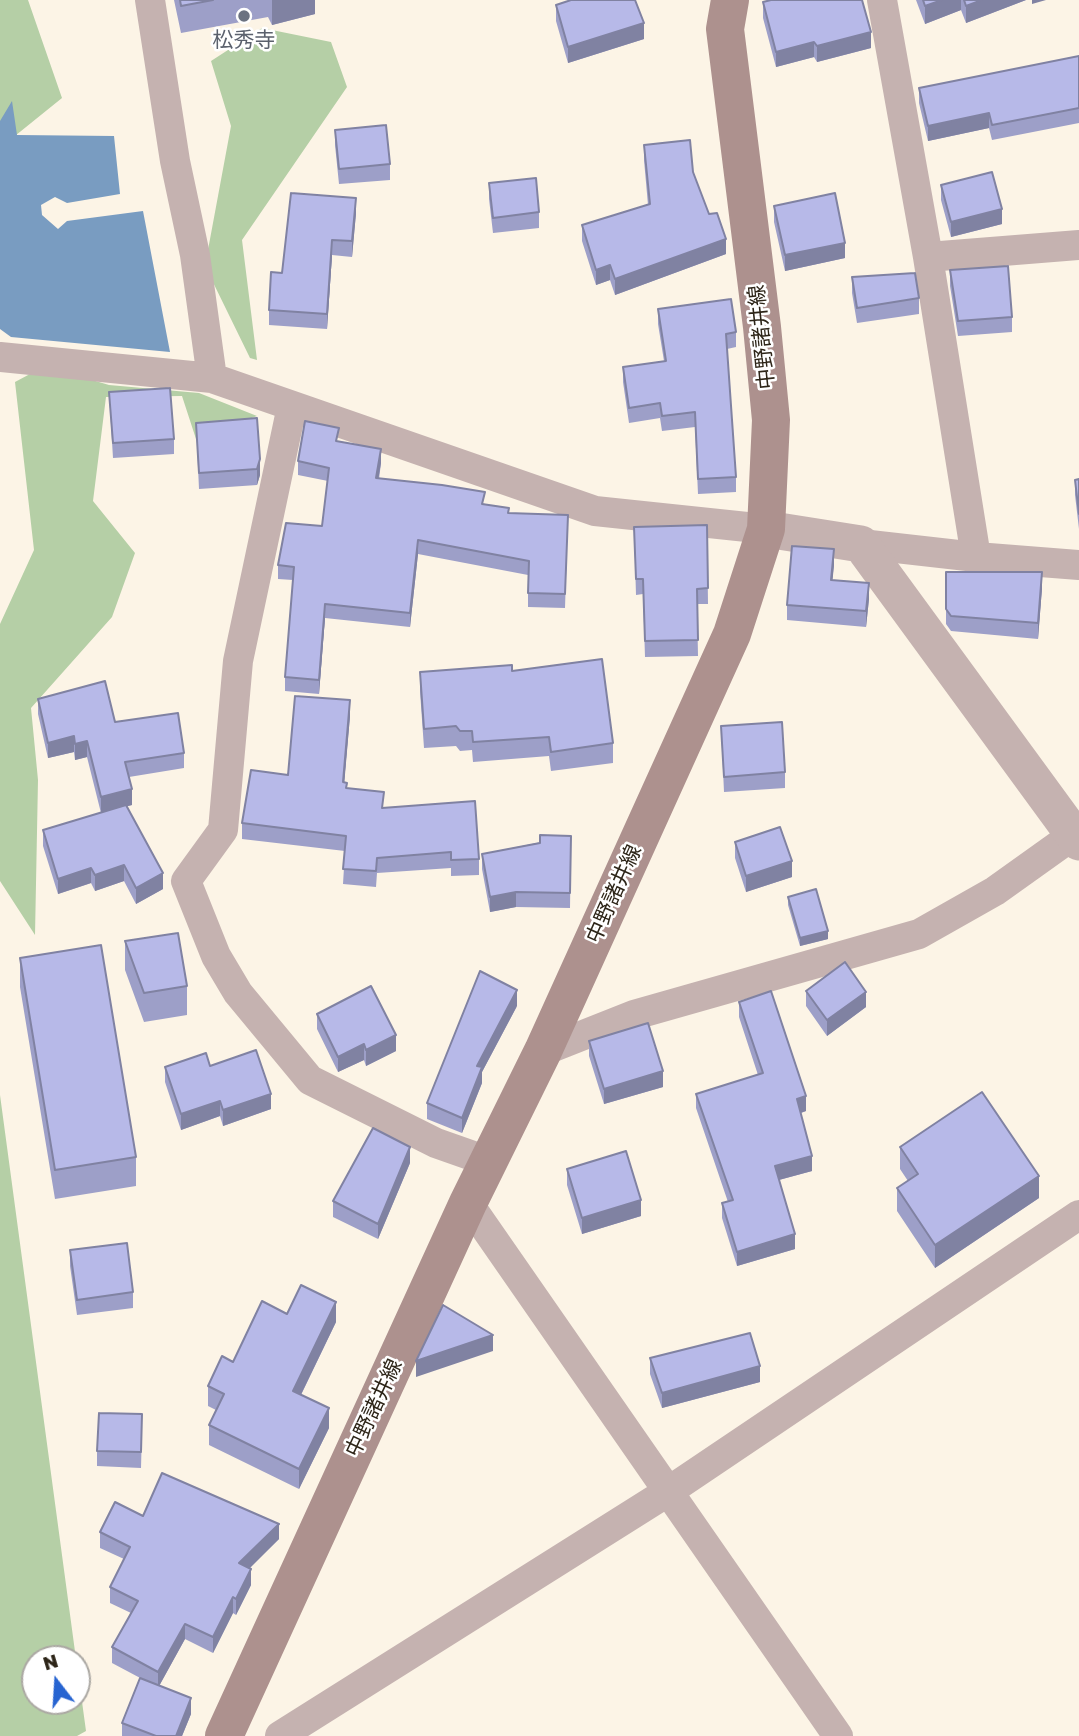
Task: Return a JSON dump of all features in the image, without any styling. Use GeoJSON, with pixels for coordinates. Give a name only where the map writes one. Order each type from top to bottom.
{"type":"FeatureCollection","features":[{"type":"Feature","properties":{"kind":"main road","name":"中野諸井線"},"geometry":{"type":"LineString","coordinates":[[224,1736],[468,1203],[543,1052],[732,634],[766,528],[771,421],[725,29],[730,0]]}},
{"type":"Feature","properties":{"kind":"street"},"geometry":{"type":"LineString","coordinates":[[150,0],[175,161],[195,255],[212,378]]}},
{"type":"Feature","properties":{"kind":"street"},"geometry":{"type":"LineString","coordinates":[[882,0],[928,257],[976,557]]}},
{"type":"Feature","properties":{"kind":"street"},"geometry":{"type":"LineString","coordinates":[[928,257],[1079,245]]}},
{"type":"Feature","properties":{"kind":"street"},"geometry":{"type":"LineString","coordinates":[[0,358],[212,378],[595,511],[766,528],[861,544],[976,557],[1079,565]]}},
{"type":"Feature","properties":{"kind":"street"},"geometry":{"type":"LineString","coordinates":[[292,406],[238,661],[223,830],[186,881],[216,956],[238,993],[310,1080],[436,1143],[490,1162]]}},
{"type":"Feature","properties":{"kind":"street"},"geometry":{"type":"LineString","coordinates":[[543,1052],[634,1015],[919,934],[995,891],[1077,836],[861,544]]}},
{"type":"Feature","properties":{"kind":"street"},"geometry":{"type":"LineString","coordinates":[[468,1203],[838,1736]]}},
{"type":"Feature","properties":{"kind":"street"},"geometry":{"type":"LineString","coordinates":[[280,1736],[669,1491],[1079,1215]]}},
{"type":"Feature","properties":{"kind":"green space"},"geometry":{"type":"Polygon","coordinates":[[[0,0],[28,0],[62,98],[0,148],[0,0]]]}},
{"type":"Feature","properties":{"kind":"green space"},"geometry":{"type":"Polygon","coordinates":[[[262,28],[331,42],[347,87],[242,240],[257,360],[250,358],[205,266],[231,126],[211,61],[262,28]]]}},
{"type":"Feature","properties":{"kind":"green space"},"geometry":{"type":"Polygon","coordinates":[[[45,366],[109,385],[199,393],[257,416],[196,439],[182,396],[106,397],[93,501],[135,553],[112,617],[31,708],[38,780],[35,935],[0,881],[0,624],[34,550],[15,382],[45,366]]]}},
{"type":"Feature","properties":{"kind":"green space"},"geometry":{"type":"Polygon","coordinates":[[[0,1095],[74,1645],[21,1645],[21,1715],[84,1715],[86,1731],[77,1736],[0,1736],[0,1095]]]}},
{"type":"Feature","properties":{"kind":"water"},"geometry":{"type":"Polygon","coordinates":[[[12,101],[17,135],[114,136],[120,194],[67,203],[55,197],[41,205],[42,215],[58,229],[67,221],[143,211],[170,352],[11,337],[0,329],[0,121],[12,101]]]}},
{"type":"Feature","properties":{"kind":"building"},"geometry":{"type":"Polygon","coordinates":[[[180,0],[213,0],[181,6],[180,0]]]}},
{"type":"Feature","properties":{"kind":"building"},"geometry":{"type":"Polygon","coordinates":[[[571,0],[635,0],[644,23],[568,47],[556,5],[571,0]]]}},
{"type":"Feature","properties":{"kind":"building"},"geometry":{"type":"Polygon","coordinates":[[[862,0],[871,32],[817,46],[814,42],[776,52],[763,2],[862,0]]]}},
{"type":"Feature","properties":{"kind":"building"},"geometry":{"type":"Polygon","coordinates":[[[923,0],[942,0],[925,6],[923,0]]]}},
{"type":"Feature","properties":{"kind":"building"},"geometry":{"type":"Polygon","coordinates":[[[964,0],[982,0],[966,6],[964,0]]]}},
{"type":"Feature","properties":{"kind":"building"},"geometry":{"type":"Polygon","coordinates":[[[1079,56],[1079,108],[992,125],[989,113],[928,126],[919,88],[1079,56]]]}},
{"type":"Feature","properties":{"kind":"building"},"geometry":{"type":"Polygon","coordinates":[[[386,125],[390,164],[339,169],[335,130],[386,125]]]}},
{"type":"Feature","properties":{"kind":"building"},"geometry":{"type":"Polygon","coordinates":[[[690,140],[693,172],[709,214],[717,213],[726,239],[615,279],[610,265],[596,270],[582,225],[650,204],[644,145],[690,140]]]}},
{"type":"Feature","properties":{"kind":"building"},"geometry":{"type":"Polygon","coordinates":[[[992,172],[1002,209],[951,222],[941,185],[992,172]]]}},
{"type":"Feature","properties":{"kind":"building"},"geometry":{"type":"Polygon","coordinates":[[[536,178],[539,212],[493,218],[489,183],[536,178]]]}},
{"type":"Feature","properties":{"kind":"building"},"geometry":{"type":"Polygon","coordinates":[[[291,193],[356,198],[352,241],[332,240],[327,314],[269,310],[271,272],[282,273],[291,193]]]}},
{"type":"Feature","properties":{"kind":"building"},"geometry":{"type":"Polygon","coordinates":[[[835,193],[845,243],[785,255],[774,206],[835,193]]]}},
{"type":"Feature","properties":{"kind":"building"},"geometry":{"type":"Polygon","coordinates":[[[1008,266],[1012,317],[958,321],[950,270],[1008,266]]]}},
{"type":"Feature","properties":{"kind":"building"},"geometry":{"type":"Polygon","coordinates":[[[915,273],[919,298],[857,308],[852,277],[915,273]]]}},
{"type":"Feature","properties":{"kind":"building"},"geometry":{"type":"Polygon","coordinates":[[[731,299],[736,332],[726,334],[736,477],[698,479],[695,412],[662,416],[660,403],[629,408],[623,367],[666,361],[658,309],[731,299]]]}},
{"type":"Feature","properties":{"kind":"building"},"geometry":{"type":"Polygon","coordinates":[[[170,388],[174,439],[113,443],[109,392],[170,388]]]}},
{"type":"Feature","properties":{"kind":"building"},"geometry":{"type":"Polygon","coordinates":[[[257,418],[260,459],[257,469],[199,473],[196,423],[257,418]]]}},
{"type":"Feature","properties":{"kind":"building"},"geometry":{"type":"Polygon","coordinates":[[[305,421],[339,428],[336,441],[381,449],[376,478],[485,492],[482,504],[509,508],[508,513],[568,515],[565,594],[528,593],[529,561],[418,540],[410,613],[325,604],[319,680],[285,677],[294,567],[278,565],[286,523],[322,526],[329,468],[298,461],[305,421]]]}},
{"type":"Feature","properties":{"kind":"building"},"geometry":{"type":"Polygon","coordinates":[[[1079,479],[1079,514],[1075,480],[1079,479]]]}},
{"type":"Feature","properties":{"kind":"building"},"geometry":{"type":"Polygon","coordinates":[[[707,525],[708,588],[697,589],[698,640],[645,641],[643,579],[636,579],[634,527],[707,525]]]}},
{"type":"Feature","properties":{"kind":"building"},"geometry":{"type":"Polygon","coordinates":[[[792,546],[834,549],[831,580],[869,583],[866,611],[787,605],[792,546]]]}},
{"type":"Feature","properties":{"kind":"building"},"geometry":{"type":"Polygon","coordinates":[[[946,572],[1042,572],[1038,623],[951,616],[946,609],[946,572]]]}},
{"type":"Feature","properties":{"kind":"building"},"geometry":{"type":"Polygon","coordinates":[[[602,659],[613,743],[551,752],[549,737],[473,742],[472,731],[460,731],[456,726],[424,729],[420,672],[512,665],[512,671],[602,659]]]}},
{"type":"Feature","properties":{"kind":"building"},"geometry":{"type":"Polygon","coordinates":[[[105,681],[115,722],[178,713],[184,753],[125,762],[132,789],[101,797],[87,741],[75,744],[74,736],[48,743],[38,699],[105,681]]]}},
{"type":"Feature","properties":{"kind":"building"},"geometry":{"type":"Polygon","coordinates":[[[295,696],[350,700],[343,782],[347,783],[346,788],[384,792],[382,808],[475,801],[479,859],[451,860],[451,852],[377,858],[376,871],[343,869],[346,836],[242,823],[251,770],[288,775],[295,696]]]}},
{"type":"Feature","properties":{"kind":"building"},"geometry":{"type":"Polygon","coordinates":[[[782,722],[785,772],[724,777],[721,726],[782,722]]]}},
{"type":"Feature","properties":{"kind":"building"},"geometry":{"type":"Polygon","coordinates":[[[126,805],[163,873],[136,888],[124,865],[95,875],[91,868],[58,879],[43,830],[126,805]]]}},
{"type":"Feature","properties":{"kind":"building"},"geometry":{"type":"Polygon","coordinates":[[[780,827],[792,861],[746,876],[735,842],[780,827]]]}},
{"type":"Feature","properties":{"kind":"building"},"geometry":{"type":"Polygon","coordinates":[[[540,835],[571,836],[570,893],[516,892],[490,897],[482,854],[540,843],[540,835]]]}},
{"type":"Feature","properties":{"kind":"building"},"geometry":{"type":"Polygon","coordinates":[[[816,889],[828,931],[800,938],[788,897],[816,889]]]}},
{"type":"Feature","properties":{"kind":"building"},"geometry":{"type":"Polygon","coordinates":[[[178,933],[187,986],[144,993],[125,941],[178,933]]]}},
{"type":"Feature","properties":{"kind":"building"},"geometry":{"type":"Polygon","coordinates":[[[101,945],[136,1157],[55,1170],[20,958],[101,945]]]}},
{"type":"Feature","properties":{"kind":"building"},"geometry":{"type":"Polygon","coordinates":[[[845,962],[866,992],[827,1020],[806,991],[845,962]]]}},
{"type":"Feature","properties":{"kind":"building"},"geometry":{"type":"Polygon","coordinates":[[[480,971],[517,990],[477,1066],[482,1067],[462,1118],[427,1103],[480,971]]]}},
{"type":"Feature","properties":{"kind":"building"},"geometry":{"type":"Polygon","coordinates":[[[371,986],[396,1035],[366,1050],[364,1044],[338,1057],[317,1014],[371,986]]]}},
{"type":"Feature","properties":{"kind":"building"},"geometry":{"type":"Polygon","coordinates":[[[771,991],[806,1096],[797,1099],[812,1156],[775,1166],[795,1234],[737,1252],[722,1203],[733,1200],[696,1094],[763,1073],[739,1002],[771,991]]]}},
{"type":"Feature","properties":{"kind":"building"},"geometry":{"type":"Polygon","coordinates":[[[648,1023],[663,1071],[604,1089],[589,1041],[648,1023]]]}},
{"type":"Feature","properties":{"kind":"building"},"geometry":{"type":"Polygon","coordinates":[[[256,1050],[271,1094],[223,1110],[220,1101],[181,1114],[165,1067],[206,1053],[210,1066],[256,1050]]]}},
{"type":"Feature","properties":{"kind":"building"},"geometry":{"type":"Polygon","coordinates":[[[982,1092],[1039,1176],[935,1245],[897,1188],[918,1174],[900,1147],[982,1092]]]}},
{"type":"Feature","properties":{"kind":"building"},"geometry":{"type":"Polygon","coordinates":[[[373,1128],[410,1147],[378,1224],[333,1201],[373,1128]]]}},
{"type":"Feature","properties":{"kind":"building"},"geometry":{"type":"Polygon","coordinates":[[[626,1151],[641,1200],[582,1218],[567,1169],[626,1151]]]}},
{"type":"Feature","properties":{"kind":"building"},"geometry":{"type":"Polygon","coordinates":[[[127,1243],[133,1292],[77,1300],[70,1250],[127,1243]]]}},
{"type":"Feature","properties":{"kind":"building"},"geometry":{"type":"Polygon","coordinates":[[[301,1285],[336,1302],[293,1391],[329,1408],[299,1469],[209,1425],[224,1394],[208,1386],[222,1356],[233,1362],[262,1301],[287,1314],[301,1285]]]}},
{"type":"Feature","properties":{"kind":"building"},"geometry":{"type":"Polygon","coordinates":[[[443,1305],[493,1335],[416,1361],[443,1305]]]}},
{"type":"Feature","properties":{"kind":"building"},"geometry":{"type":"Polygon","coordinates":[[[750,1333],[760,1366],[662,1393],[650,1358],[750,1333]]]}},
{"type":"Feature","properties":{"kind":"building"},"geometry":{"type":"Polygon","coordinates":[[[99,1413],[142,1414],[141,1452],[97,1451],[99,1413]]]}},
{"type":"Feature","properties":{"kind":"building"},"geometry":{"type":"Polygon","coordinates":[[[162,1473],[279,1524],[239,1563],[251,1569],[213,1637],[185,1624],[158,1672],[112,1647],[138,1601],[110,1587],[130,1547],[100,1532],[115,1502],[143,1516],[162,1473]]]}},
{"type":"Feature","properties":{"kind":"building"},"geometry":{"type":"Polygon","coordinates":[[[140,1678],[191,1698],[176,1736],[156,1736],[122,1723],[140,1678]]]}},
{"type":"Feature","properties":{"kind":"place","name":"松秀寺"},"geometry":{"type":"Point","coordinates":[244,16]}}]}
